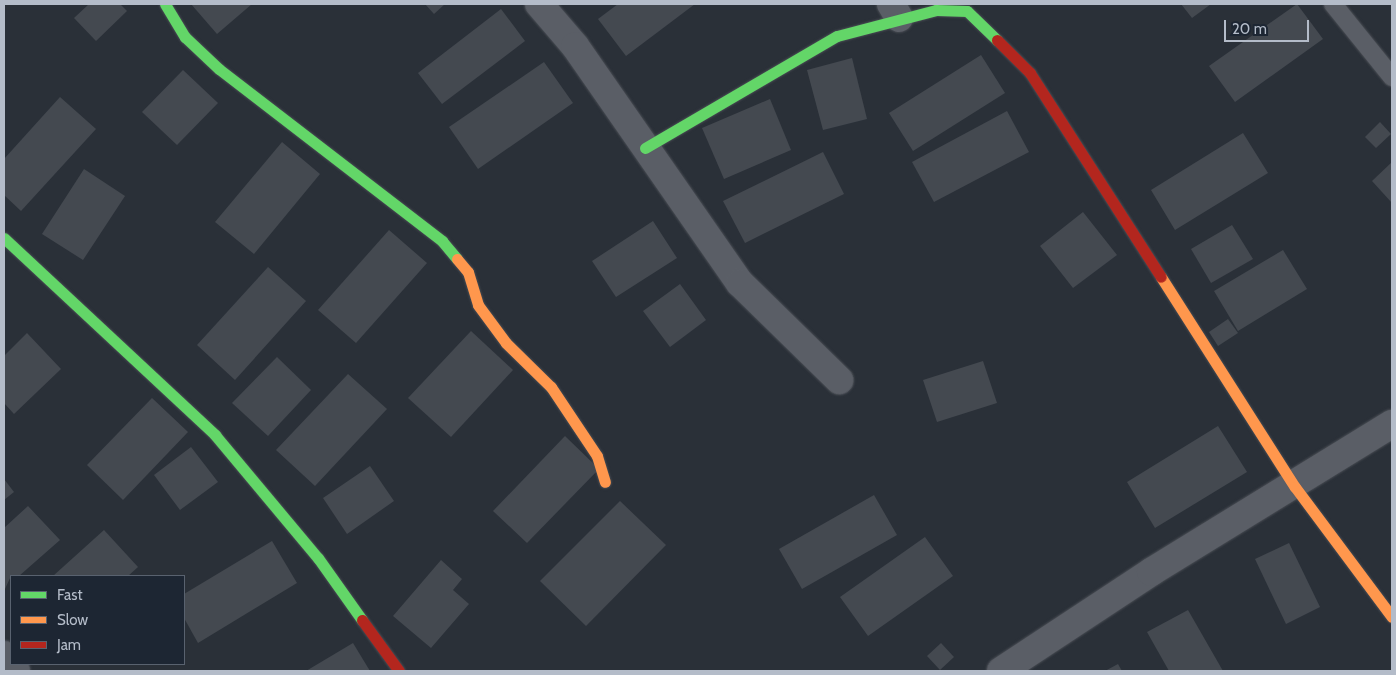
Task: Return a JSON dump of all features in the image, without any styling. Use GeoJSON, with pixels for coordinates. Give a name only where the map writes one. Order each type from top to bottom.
{"type":"FeatureCollection","features":[{"type":"Feature","properties":{"kind":"street"},"geometry":{"type":"LineString","coordinates":[[165,4],[185,37],[220,69],[442,241],[468,272],[478,305],[506,343],[551,387],[597,456],[605,482]]}},
{"type":"Feature","properties":{"kind":"street"},"geometry":{"type":"LineString","coordinates":[[539,4],[575,46],[740,283],[839,380]]}},
{"type":"Feature","properties":{"kind":"street"},"geometry":{"type":"LineString","coordinates":[[645,148],[837,36],[895,11],[967,11],[1030,73],[1295,487],[1392,617]]}},
{"type":"Feature","properties":{"kind":"street"},"geometry":{"type":"LineString","coordinates":[[4,238],[215,435],[318,558],[399,671]]}},
{"type":"Feature","properties":{"kind":"street"},"geometry":{"type":"LineString","coordinates":[[1002,671],[1151,572],[1295,487],[1392,424]]}},
{"type":"Feature","properties":{"kind":"lane"},"geometry":{"type":"LineString","coordinates":[[1333,4],[1392,77]]}},
{"type":"Feature","properties":{"kind":"building"},"geometry":{"type":"Polygon","coordinates":[[[89,4],[120,4],[127,11],[96,41],[74,18],[89,4]]]}},
{"type":"Feature","properties":{"kind":"building"},"geometry":{"type":"Polygon","coordinates":[[[191,4],[252,4],[217,34],[191,4]]]}},
{"type":"Feature","properties":{"kind":"building"},"geometry":{"type":"Polygon","coordinates":[[[425,4],[445,4],[434,14],[425,4]]]}},
{"type":"Feature","properties":{"kind":"building"},"geometry":{"type":"Polygon","coordinates":[[[618,4],[695,4],[626,56],[598,19],[618,4]]]}},
{"type":"Feature","properties":{"kind":"building"},"geometry":{"type":"Polygon","coordinates":[[[1181,4],[1211,4],[1192,18],[1181,4]]]}},
{"type":"Feature","properties":{"kind":"building"},"geometry":{"type":"Polygon","coordinates":[[[1297,4],[1323,39],[1235,102],[1209,66],[1297,4]]]}},
{"type":"Feature","properties":{"kind":"building"},"geometry":{"type":"Polygon","coordinates":[[[501,9],[525,41],[442,104],[418,73],[501,9]]]}},
{"type":"Feature","properties":{"kind":"building"},"geometry":{"type":"Polygon","coordinates":[[[981,55],[1005,93],[913,151],[889,113],[981,55]]]}},
{"type":"Feature","properties":{"kind":"building"},"geometry":{"type":"Polygon","coordinates":[[[852,58],[867,119],[823,130],[807,70],[852,58]]]}},
{"type":"Feature","properties":{"kind":"building"},"geometry":{"type":"Polygon","coordinates":[[[544,62],[573,103],[478,169],[449,127],[544,62]]]}},
{"type":"Feature","properties":{"kind":"building"},"geometry":{"type":"Polygon","coordinates":[[[183,70],[218,103],[177,145],[142,112],[183,70]]]}},
{"type":"Feature","properties":{"kind":"building"},"geometry":{"type":"Polygon","coordinates":[[[60,97],[96,129],[21,211],[4,195],[4,159],[60,97]]]}},
{"type":"Feature","properties":{"kind":"building"},"geometry":{"type":"Polygon","coordinates":[[[770,99],[791,150],[724,179],[702,128],[770,99]]]}},
{"type":"Feature","properties":{"kind":"building"},"geometry":{"type":"Polygon","coordinates":[[[1007,111],[1029,152],[934,202],[912,162],[1007,111]]]}},
{"type":"Feature","properties":{"kind":"building"},"geometry":{"type":"Polygon","coordinates":[[[1380,122],[1391,134],[1376,148],[1365,137],[1380,122]]]}},
{"type":"Feature","properties":{"kind":"building"},"geometry":{"type":"Polygon","coordinates":[[[1243,133],[1268,173],[1175,230],[1151,190],[1243,133]]]}},
{"type":"Feature","properties":{"kind":"building"},"geometry":{"type":"Polygon","coordinates":[[[282,142],[320,174],[254,254],[215,222],[282,142]]]}},
{"type":"Feature","properties":{"kind":"building"},"geometry":{"type":"Polygon","coordinates":[[[823,152],[844,194],[745,243],[723,201],[823,152]]]}},
{"type":"Feature","properties":{"kind":"building"},"geometry":{"type":"Polygon","coordinates":[[[1392,162],[1392,203],[1372,181],[1392,162]]]}},
{"type":"Feature","properties":{"kind":"building"},"geometry":{"type":"Polygon","coordinates":[[[84,169],[125,196],[83,260],[42,234],[84,169]]]}},
{"type":"Feature","properties":{"kind":"building"},"geometry":{"type":"Polygon","coordinates":[[[1083,212],[1117,255],[1073,288],[1040,246],[1083,212]]]}},
{"type":"Feature","properties":{"kind":"building"},"geometry":{"type":"Polygon","coordinates":[[[653,221],[677,258],[616,297],[592,261],[653,221]]]}},
{"type":"Feature","properties":{"kind":"building"},"geometry":{"type":"Polygon","coordinates":[[[1232,225],[1253,259],[1211,283],[1191,249],[1232,225]]]}},
{"type":"Feature","properties":{"kind":"building"},"geometry":{"type":"Polygon","coordinates":[[[389,230],[427,263],[356,343],[318,310],[389,230]]]}},
{"type":"Feature","properties":{"kind":"building"},"geometry":{"type":"Polygon","coordinates":[[[1283,250],[1307,289],[1238,331],[1214,291],[1283,250]]]}},
{"type":"Feature","properties":{"kind":"building"},"geometry":{"type":"Polygon","coordinates":[[[268,267],[306,301],[235,380],[197,345],[268,267]]]}},
{"type":"Feature","properties":{"kind":"building"},"geometry":{"type":"Polygon","coordinates":[[[680,284],[706,320],[670,347],[643,311],[680,284]]]}},
{"type":"Feature","properties":{"kind":"building"},"geometry":{"type":"Polygon","coordinates":[[[1228,319],[1238,333],[1218,346],[1209,332],[1228,319]]]}},
{"type":"Feature","properties":{"kind":"building"},"geometry":{"type":"Polygon","coordinates":[[[471,331],[513,370],[451,437],[408,398],[471,331]]]}},
{"type":"Feature","properties":{"kind":"building"},"geometry":{"type":"Polygon","coordinates":[[[27,333],[61,369],[14,414],[4,403],[4,356],[27,333]]]}},
{"type":"Feature","properties":{"kind":"building"},"geometry":{"type":"Polygon","coordinates":[[[277,357],[311,390],[268,436],[232,403],[277,357]]]}},
{"type":"Feature","properties":{"kind":"building"},"geometry":{"type":"Polygon","coordinates":[[[983,361],[997,403],[937,422],[923,380],[983,361]]]}},
{"type":"Feature","properties":{"kind":"building"},"geometry":{"type":"Polygon","coordinates":[[[348,374],[387,409],[315,486],[276,450],[348,374]]]}},
{"type":"Feature","properties":{"kind":"building"},"geometry":{"type":"Polygon","coordinates":[[[152,398],[188,432],[123,500],[87,465],[152,398]]]}},
{"type":"Feature","properties":{"kind":"building"},"geometry":{"type":"Polygon","coordinates":[[[1218,426],[1247,472],[1155,528],[1127,482],[1218,426]]]}},
{"type":"Feature","properties":{"kind":"building"},"geometry":{"type":"Polygon","coordinates":[[[565,436],[599,469],[527,543],[493,511],[565,436]]]}},
{"type":"Feature","properties":{"kind":"building"},"geometry":{"type":"Polygon","coordinates":[[[191,447],[218,482],[180,510],[154,475],[191,447]]]}},
{"type":"Feature","properties":{"kind":"building"},"geometry":{"type":"Polygon","coordinates":[[[370,466],[394,501],[347,534],[323,498],[370,466]]]}},
{"type":"Feature","properties":{"kind":"building"},"geometry":{"type":"Polygon","coordinates":[[[4,479],[14,492],[4,500],[4,479]]]}},
{"type":"Feature","properties":{"kind":"building"},"geometry":{"type":"Polygon","coordinates":[[[874,495],[897,535],[802,589],[779,549],[874,495]]]}},
{"type":"Feature","properties":{"kind":"building"},"geometry":{"type":"Polygon","coordinates":[[[620,501],[666,545],[586,626],[540,581],[620,501]]]}},
{"type":"Feature","properties":{"kind":"building"},"geometry":{"type":"Polygon","coordinates":[[[28,506],[60,540],[20,575],[10,575],[5,589],[4,528],[28,506]]]}},
{"type":"Feature","properties":{"kind":"building"},"geometry":{"type":"Polygon","coordinates":[[[104,530],[138,567],[129,575],[54,575],[104,530]]]}},
{"type":"Feature","properties":{"kind":"building"},"geometry":{"type":"Polygon","coordinates":[[[925,537],[953,576],[868,636],[840,597],[925,537]]]}},
{"type":"Feature","properties":{"kind":"building"},"geometry":{"type":"Polygon","coordinates":[[[272,541],[297,583],[198,643],[185,620],[185,593],[272,541]]]}},
{"type":"Feature","properties":{"kind":"building"},"geometry":{"type":"Polygon","coordinates":[[[1289,543],[1320,607],[1286,624],[1255,559],[1289,543]]]}},
{"type":"Feature","properties":{"kind":"building"},"geometry":{"type":"Polygon","coordinates":[[[441,560],[462,579],[453,590],[469,604],[431,648],[393,616],[441,560]]]}},
{"type":"Feature","properties":{"kind":"building"},"geometry":{"type":"Polygon","coordinates":[[[1188,610],[1223,671],[1169,671],[1147,632],[1188,610]]]}},
{"type":"Feature","properties":{"kind":"building"},"geometry":{"type":"Polygon","coordinates":[[[353,643],[370,671],[306,671],[353,643]]]}},
{"type":"Feature","properties":{"kind":"building"},"geometry":{"type":"Polygon","coordinates":[[[941,643],[954,657],[940,670],[927,656],[941,643]]]}},
{"type":"Feature","properties":{"kind":"building"},"geometry":{"type":"Polygon","coordinates":[[[1118,664],[1122,671],[1105,671],[1118,664]]]}},
{"type":"Feature","properties":{"kind":"traffic: fast"},"geometry":{"type":"LineString","coordinates":[[165,4],[185,37],[219,69],[442,241],[457,259]]}},
{"type":"Feature","properties":{"kind":"traffic: fast"},"geometry":{"type":"LineString","coordinates":[[645,148],[837,36],[936,10],[967,11],[997,40]]}},
{"type":"Feature","properties":{"kind":"traffic: fast"},"geometry":{"type":"LineString","coordinates":[[4,238],[215,435],[318,558],[362,620]]}},
{"type":"Feature","properties":{"kind":"traffic: slow"},"geometry":{"type":"LineString","coordinates":[[457,259],[468,272],[478,305],[506,343],[551,387],[597,456],[605,482]]}},
{"type":"Feature","properties":{"kind":"traffic: slow"},"geometry":{"type":"LineString","coordinates":[[1161,277],[1295,487],[1392,617]]}},
{"type":"Feature","properties":{"kind":"traffic: jam"},"geometry":{"type":"LineString","coordinates":[[997,40],[1030,73],[1161,277]]}},
{"type":"Feature","properties":{"kind":"traffic: jam"},"geometry":{"type":"LineString","coordinates":[[362,620],[399,671]]}}]}
